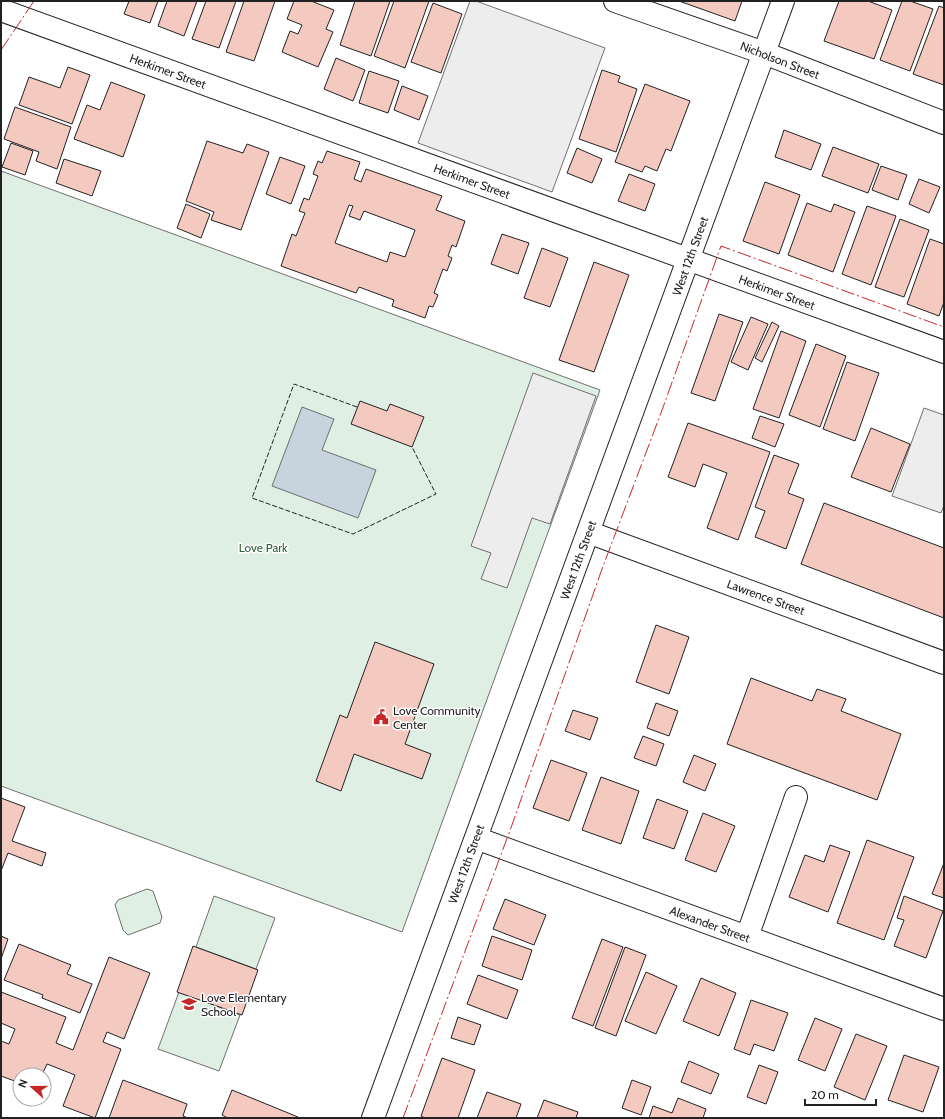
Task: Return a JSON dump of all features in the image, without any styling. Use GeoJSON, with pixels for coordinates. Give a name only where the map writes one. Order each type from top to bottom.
{"type":"FeatureCollection","features":[{"type":"Feature","properties":{"kind":"street","name":"Nicholson Street"},"geometry":{"type":"LineString","coordinates":[[615,1],[764,53],[944,123]]}},
{"type":"Feature","properties":{"kind":"street","name":"West 12th Street"},"geometry":{"type":"LineString","coordinates":[[373,1118],[783,1]]}},
{"type":"Feature","properties":{"kind":"street","name":"Herkimer Street"},"geometry":{"type":"LineString","coordinates":[[4,12],[944,352]]}},
{"type":"Feature","properties":{"kind":"street","name":"Lawrence Street"},"geometry":{"type":"LineString","coordinates":[[588,532],[944,663]]}},
{"type":"Feature","properties":{"kind":"street"},"geometry":{"type":"LineString","coordinates":[[747,937],[796,797]]}},
{"type":"Feature","properties":{"kind":"street","name":"Alexander Street"},"geometry":{"type":"LineString","coordinates":[[476,838],[944,1009]]}},
{"type":"Feature","properties":{"kind":"green space","name":"Love Park"},"geometry":{"type":"Polygon","coordinates":[[[1,171],[600,390],[402,932],[1,786],[1,171]]]}},
{"type":"Feature","properties":{"kind":"green space"},"geometry":{"type":"Polygon","coordinates":[[[147,889],[153,891],[162,917],[160,923],[128,935],[123,930],[115,905],[118,900],[147,889]]]}},
{"type":"Feature","properties":{"kind":"green space"},"geometry":{"type":"Polygon","coordinates":[[[214,896],[275,918],[256,969],[196,947],[214,896]]]}},
{"type":"Feature","properties":{"kind":"green space"},"geometry":{"type":"Polygon","coordinates":[[[179,992],[240,1015],[219,1071],[158,1049],[179,992]]]}},
{"type":"Feature","properties":{"kind":"shaded area"},"geometry":{"type":"Polygon","coordinates":[[[470,1],[476,1],[605,48],[552,192],[418,143],[470,1]]]}},
{"type":"Feature","properties":{"kind":"shaded area"},"geometry":{"type":"Polygon","coordinates":[[[533,373],[596,396],[550,524],[532,518],[507,588],[481,579],[491,553],[471,546],[533,373]]]}},
{"type":"Feature","properties":{"kind":"shaded area"},"geometry":{"type":"Polygon","coordinates":[[[302,407],[334,419],[322,450],[376,470],[358,518],[272,486],[302,407]]]}},
{"type":"Feature","properties":{"kind":"shaded area"},"geometry":{"type":"Polygon","coordinates":[[[924,408],[944,415],[944,505],[941,513],[892,496],[924,408]]]}},
{"type":"Feature","properties":{"kind":"building"},"geometry":{"type":"Polygon","coordinates":[[[129,1],[158,1],[150,23],[124,14],[129,1]]]}},
{"type":"Feature","properties":{"kind":"building"},"geometry":{"type":"Polygon","coordinates":[[[167,1],[197,1],[184,36],[158,26],[167,1]]]}},
{"type":"Feature","properties":{"kind":"building"},"geometry":{"type":"Polygon","coordinates":[[[206,1],[236,1],[219,48],[192,39],[206,1]]]}},
{"type":"Feature","properties":{"kind":"building"},"geometry":{"type":"Polygon","coordinates":[[[244,1],[275,1],[254,61],[226,52],[244,1]]]}},
{"type":"Feature","properties":{"kind":"building"},"geometry":{"type":"Polygon","coordinates":[[[294,1],[311,1],[334,10],[326,29],[333,32],[318,67],[282,52],[290,31],[298,34],[302,25],[287,19],[294,1]]]}},
{"type":"Feature","properties":{"kind":"building"},"geometry":{"type":"Polygon","coordinates":[[[355,1],[390,1],[371,56],[340,45],[355,1]]]}},
{"type":"Feature","properties":{"kind":"building"},"geometry":{"type":"Polygon","coordinates":[[[394,1],[429,1],[405,68],[374,56],[394,1]]]}},
{"type":"Feature","properties":{"kind":"building"},"geometry":{"type":"Polygon","coordinates":[[[679,1],[742,1],[735,21],[679,1]]]}},
{"type":"Feature","properties":{"kind":"building"},"geometry":{"type":"Polygon","coordinates":[[[839,1],[868,1],[892,10],[874,59],[824,41],[839,1]]]}},
{"type":"Feature","properties":{"kind":"building"},"geometry":{"type":"Polygon","coordinates":[[[902,1],[910,1],[933,9],[910,71],[880,60],[902,1]]]}},
{"type":"Feature","properties":{"kind":"building"},"geometry":{"type":"Polygon","coordinates":[[[433,3],[462,14],[441,73],[411,62],[433,3]]]}},
{"type":"Feature","properties":{"kind":"building"},"geometry":{"type":"Polygon","coordinates":[[[939,6],[944,8],[944,85],[913,74],[939,6]]]}},
{"type":"Feature","properties":{"kind":"building"},"geometry":{"type":"Polygon","coordinates":[[[336,58],[365,70],[353,101],[324,89],[336,58]]]}},
{"type":"Feature","properties":{"kind":"building"},"geometry":{"type":"Polygon","coordinates":[[[68,67],[90,75],[72,124],[19,105],[29,77],[60,88],[68,67]]]}},
{"type":"Feature","properties":{"kind":"building"},"geometry":{"type":"Polygon","coordinates":[[[602,70],[620,76],[618,82],[637,89],[616,152],[579,139],[602,70]]]}},
{"type":"Feature","properties":{"kind":"building"},"geometry":{"type":"Polygon","coordinates":[[[369,71],[399,81],[388,113],[359,103],[369,71]]]}},
{"type":"Feature","properties":{"kind":"building"},"geometry":{"type":"Polygon","coordinates":[[[111,82],[145,95],[123,157],[74,139],[87,105],[100,110],[111,82]]]}},
{"type":"Feature","properties":{"kind":"building"},"geometry":{"type":"Polygon","coordinates":[[[645,84],[690,101],[671,151],[666,149],[657,171],[645,166],[642,172],[615,162],[645,84]]]}},
{"type":"Feature","properties":{"kind":"building"},"geometry":{"type":"Polygon","coordinates":[[[402,86],[428,96],[419,120],[394,110],[402,86]]]}},
{"type":"Feature","properties":{"kind":"building"},"geometry":{"type":"Polygon","coordinates":[[[15,107],[71,127],[57,169],[36,161],[39,152],[4,139],[15,107]]]}},
{"type":"Feature","properties":{"kind":"building"},"geometry":{"type":"Polygon","coordinates":[[[784,130],[821,144],[811,170],[775,157],[784,130]]]}},
{"type":"Feature","properties":{"kind":"building"},"geometry":{"type":"Polygon","coordinates":[[[207,141],[243,153],[247,144],[269,152],[241,230],[211,220],[214,212],[186,201],[207,141]]]}},
{"type":"Feature","properties":{"kind":"building"},"geometry":{"type":"Polygon","coordinates":[[[11,143],[33,151],[25,175],[2,167],[11,143]]]}},
{"type":"Feature","properties":{"kind":"building"},"geometry":{"type":"Polygon","coordinates":[[[833,147],[879,164],[868,193],[822,176],[833,147]]]}},
{"type":"Feature","properties":{"kind":"building"},"geometry":{"type":"Polygon","coordinates":[[[577,148],[602,159],[592,183],[567,173],[577,148]]]}},
{"type":"Feature","properties":{"kind":"building"},"geometry":{"type":"Polygon","coordinates":[[[327,151],[360,162],[354,179],[361,182],[366,169],[442,196],[436,210],[465,221],[456,247],[452,245],[448,256],[452,258],[447,271],[443,269],[434,293],[438,295],[433,307],[429,306],[425,318],[392,306],[394,300],[359,287],[356,293],[281,266],[292,234],[296,236],[305,213],[299,211],[304,198],[309,200],[318,176],[313,174],[318,161],[322,163],[327,151]],[[349,205],[335,243],[387,262],[390,252],[405,257],[415,230],[364,211],[360,220],[349,216],[353,206],[349,205]]]}},
{"type":"Feature","properties":{"kind":"building"},"geometry":{"type":"Polygon","coordinates":[[[280,157],[305,166],[291,204],[266,194],[280,157]]]}},
{"type":"Feature","properties":{"kind":"building"},"geometry":{"type":"Polygon","coordinates":[[[64,159],[101,171],[92,196],[56,183],[64,159]]]}},
{"type":"Feature","properties":{"kind":"building"},"geometry":{"type":"Polygon","coordinates":[[[881,166],[907,175],[898,200],[872,190],[881,166]]]}},
{"type":"Feature","properties":{"kind":"building"},"geometry":{"type":"Polygon","coordinates":[[[629,174],[655,184],[645,211],[618,201],[629,174]]]}},
{"type":"Feature","properties":{"kind":"building"},"geometry":{"type":"Polygon","coordinates":[[[919,179],[940,187],[929,213],[909,204],[919,179]]]}},
{"type":"Feature","properties":{"kind":"building"},"geometry":{"type":"Polygon","coordinates":[[[765,182],[800,195],[779,254],[743,241],[765,182]]]}},
{"type":"Feature","properties":{"kind":"building"},"geometry":{"type":"Polygon","coordinates":[[[807,203],[831,212],[834,204],[855,212],[833,272],[788,255],[807,203]]]}},
{"type":"Feature","properties":{"kind":"building"},"geometry":{"type":"Polygon","coordinates":[[[186,204],[210,214],[201,238],[177,228],[186,204]]]}},
{"type":"Feature","properties":{"kind":"building"},"geometry":{"type":"Polygon","coordinates":[[[867,206],[896,216],[871,285],[842,274],[867,206]]]}},
{"type":"Feature","properties":{"kind":"building"},"geometry":{"type":"Polygon","coordinates":[[[900,219],[929,230],[904,297],[875,287],[900,219]]]}},
{"type":"Feature","properties":{"kind":"building"},"geometry":{"type":"Polygon","coordinates":[[[502,234],[529,243],[518,274],[491,264],[502,234]]]}},
{"type":"Feature","properties":{"kind":"building"},"geometry":{"type":"Polygon","coordinates":[[[930,239],[944,244],[944,302],[939,316],[907,304],[930,239]]]}},
{"type":"Feature","properties":{"kind":"building"},"geometry":{"type":"Polygon","coordinates":[[[542,248],[568,258],[550,307],[524,298],[542,248]]]}},
{"type":"Feature","properties":{"kind":"building"},"geometry":{"type":"Polygon","coordinates":[[[594,262],[629,275],[594,372],[559,360],[594,262]]]}},
{"type":"Feature","properties":{"kind":"building"},"geometry":{"type":"Polygon","coordinates":[[[719,314],[743,322],[715,401],[691,393],[719,314]]]}},
{"type":"Feature","properties":{"kind":"building"},"geometry":{"type":"Polygon","coordinates":[[[751,317],[768,324],[748,370],[731,362],[751,317]]]}},
{"type":"Feature","properties":{"kind":"building"},"geometry":{"type":"Polygon","coordinates":[[[772,322],[779,326],[762,362],[755,358],[772,322]]]}},
{"type":"Feature","properties":{"kind":"building"},"geometry":{"type":"Polygon","coordinates":[[[781,331],[806,341],[779,418],[753,409],[781,331]]]}},
{"type":"Feature","properties":{"kind":"building"},"geometry":{"type":"Polygon","coordinates":[[[816,344],[846,356],[820,427],[789,415],[816,344]]]}},
{"type":"Feature","properties":{"kind":"building"},"geometry":{"type":"Polygon","coordinates":[[[847,362],[879,373],[855,441],[823,429],[847,362]]]}},
{"type":"Feature","properties":{"kind":"building"},"geometry":{"type":"Polygon","coordinates":[[[360,401],[387,411],[390,404],[424,417],[412,447],[351,424],[360,401]]]}},
{"type":"Feature","properties":{"kind":"building"},"geometry":{"type":"Polygon","coordinates":[[[760,416],[784,424],[775,447],[752,438],[760,416]]]}},
{"type":"Feature","properties":{"kind":"building"},"geometry":{"type":"Polygon","coordinates":[[[688,423],[770,452],[738,540],[707,528],[727,473],[703,464],[695,487],[668,477],[688,423]]]}},
{"type":"Feature","properties":{"kind":"building"},"geometry":{"type":"Polygon","coordinates":[[[871,428],[910,444],[891,492],[851,477],[871,428]]]}},
{"type":"Feature","properties":{"kind":"building"},"geometry":{"type":"Polygon","coordinates":[[[774,455],[799,464],[788,493],[804,499],[786,549],[755,537],[765,511],[755,507],[774,455]]]}},
{"type":"Feature","properties":{"kind":"building"},"geometry":{"type":"Polygon","coordinates":[[[824,503],[944,548],[944,618],[801,564],[824,503]]]}},
{"type":"Feature","properties":{"kind":"building"},"geometry":{"type":"Polygon","coordinates":[[[656,625],[689,637],[669,694],[636,682],[656,625]]]}},
{"type":"Feature","properties":{"kind":"building","name":"Love Community Center"},"geometry":{"type":"Polygon","coordinates":[[[375,642],[434,664],[405,744],[431,754],[422,779],[354,754],[341,791],[316,781],[340,715],[347,718],[375,642]]]}},
{"type":"Feature","properties":{"kind":"building"},"geometry":{"type":"Polygon","coordinates":[[[751,678],[812,701],[817,689],[846,699],[841,711],[901,734],[877,800],[727,744],[751,678]]]}},
{"type":"Feature","properties":{"kind":"building"},"geometry":{"type":"Polygon","coordinates":[[[656,703],[678,711],[669,736],[647,728],[656,703]]]}},
{"type":"Feature","properties":{"kind":"building"},"geometry":{"type":"Polygon","coordinates":[[[573,710],[598,718],[590,740],[565,731],[573,710]]]}},
{"type":"Feature","properties":{"kind":"building"},"geometry":{"type":"Polygon","coordinates":[[[643,736],[664,744],[656,766],[634,758],[643,736]]]}},
{"type":"Feature","properties":{"kind":"building"},"geometry":{"type":"Polygon","coordinates":[[[694,755],[716,764],[705,791],[683,782],[694,755]]]}},
{"type":"Feature","properties":{"kind":"building"},"geometry":{"type":"Polygon","coordinates":[[[551,760],[587,773],[569,821],[533,808],[551,760]]]}},
{"type":"Feature","properties":{"kind":"building"},"geometry":{"type":"Polygon","coordinates":[[[601,777],[639,791],[621,844],[582,830],[601,777]]]}},
{"type":"Feature","properties":{"kind":"building"},"geometry":{"type":"Polygon","coordinates":[[[1,798],[25,807],[12,841],[46,853],[42,866],[8,853],[1,871],[1,798]]]}},
{"type":"Feature","properties":{"kind":"building"},"geometry":{"type":"Polygon","coordinates":[[[657,799],[688,811],[674,849],[643,838],[657,799]]]}},
{"type":"Feature","properties":{"kind":"building"},"geometry":{"type":"Polygon","coordinates":[[[703,813],[735,826],[716,872],[685,860],[703,813]]]}},
{"type":"Feature","properties":{"kind":"building"},"geometry":{"type":"Polygon","coordinates":[[[867,840],[914,857],[884,940],[837,923],[867,840]]]}},
{"type":"Feature","properties":{"kind":"building"},"geometry":{"type":"Polygon","coordinates":[[[830,845],[850,852],[828,912],[789,897],[805,855],[824,862],[830,845]]]}},
{"type":"Feature","properties":{"kind":"building"},"geometry":{"type":"Polygon","coordinates":[[[944,863],[944,898],[932,894],[944,863]]]}},
{"type":"Feature","properties":{"kind":"building"},"geometry":{"type":"Polygon","coordinates":[[[904,896],[943,911],[926,958],[894,946],[904,920],[897,918],[904,896]]]}},
{"type":"Feature","properties":{"kind":"building"},"geometry":{"type":"Polygon","coordinates":[[[505,899],[546,915],[534,945],[493,929],[505,899]]]}},
{"type":"Feature","properties":{"kind":"building"},"geometry":{"type":"Polygon","coordinates":[[[1,936],[8,939],[1,959],[1,936]]]}},
{"type":"Feature","properties":{"kind":"building"},"geometry":{"type":"Polygon","coordinates":[[[492,936],[532,950],[522,980],[482,966],[492,936]]]}},
{"type":"Feature","properties":{"kind":"building"},"geometry":{"type":"Polygon","coordinates":[[[602,939],[623,947],[593,1026],[572,1018],[602,939]]]}},
{"type":"Feature","properties":{"kind":"building"},"geometry":{"type":"Polygon","coordinates":[[[19,944],[71,965],[67,974],[92,984],[80,1013],[42,998],[43,995],[4,980],[19,944]]]}},
{"type":"Feature","properties":{"kind":"building"},"geometry":{"type":"Polygon","coordinates":[[[193,946],[258,970],[242,1015],[177,992],[193,946]]]}},
{"type":"Feature","properties":{"kind":"building"},"geometry":{"type":"Polygon","coordinates":[[[625,947],[646,955],[616,1036],[595,1028],[625,947]]]}},
{"type":"Feature","properties":{"kind":"building"},"geometry":{"type":"Polygon","coordinates":[[[109,957],[150,973],[124,1039],[107,1032],[103,1042],[121,1049],[95,1118],[63,1106],[75,1075],[47,1064],[46,1067],[12,1067],[12,1080],[1,1076],[1,1041],[9,1044],[15,1029],[1,1023],[1,992],[66,1017],[56,1043],[73,1050],[109,957]]]}},
{"type":"Feature","properties":{"kind":"building"},"geometry":{"type":"Polygon","coordinates":[[[646,972],[677,986],[656,1034],[625,1021],[646,972]]]}},
{"type":"Feature","properties":{"kind":"building"},"geometry":{"type":"Polygon","coordinates":[[[478,975],[518,990],[507,1019],[467,1004],[478,975]]]}},
{"type":"Feature","properties":{"kind":"building"},"geometry":{"type":"Polygon","coordinates":[[[701,978],[736,993],[719,1036],[683,1021],[701,978]]]}},
{"type":"Feature","properties":{"kind":"building"},"geometry":{"type":"Polygon","coordinates":[[[751,1000],[788,1013],[774,1051],[754,1044],[750,1055],[734,1049],[751,1000]]]}},
{"type":"Feature","properties":{"kind":"building"},"geometry":{"type":"Polygon","coordinates":[[[458,1017],[481,1025],[474,1045],[451,1038],[458,1017]]]}},
{"type":"Feature","properties":{"kind":"building"},"geometry":{"type":"Polygon","coordinates":[[[815,1018],[842,1029],[825,1071],[798,1060],[815,1018]]]}},
{"type":"Feature","properties":{"kind":"building"},"geometry":{"type":"Polygon","coordinates":[[[856,1034],[887,1046],[865,1100],[834,1087],[856,1034]]]}},
{"type":"Feature","properties":{"kind":"building"},"geometry":{"type":"Polygon","coordinates":[[[904,1055],[939,1067],[923,1112],[888,1100],[904,1055]]]}},
{"type":"Feature","properties":{"kind":"building"},"geometry":{"type":"Polygon","coordinates":[[[442,1058],[475,1070],[458,1118],[425,1118],[421,1116],[442,1058]]]}},
{"type":"Feature","properties":{"kind":"building"},"geometry":{"type":"Polygon","coordinates":[[[689,1061],[719,1074],[711,1094],[681,1082],[689,1061]]]}},
{"type":"Feature","properties":{"kind":"building"},"geometry":{"type":"Polygon","coordinates":[[[759,1065],[778,1072],[766,1104],[747,1097],[759,1065]]]}},
{"type":"Feature","properties":{"kind":"building"},"geometry":{"type":"Polygon","coordinates":[[[123,1080],[187,1104],[183,1116],[188,1118],[109,1118],[123,1080]]]}},
{"type":"Feature","properties":{"kind":"building"},"geometry":{"type":"Polygon","coordinates":[[[632,1080],[651,1087],[641,1115],[622,1108],[632,1080]]]}},
{"type":"Feature","properties":{"kind":"building"},"geometry":{"type":"Polygon","coordinates":[[[232,1090],[298,1117],[228,1118],[222,1115],[232,1090]]]}},
{"type":"Feature","properties":{"kind":"building"},"geometry":{"type":"Polygon","coordinates":[[[487,1092],[521,1104],[516,1118],[477,1118],[487,1092]]]}},
{"type":"Feature","properties":{"kind":"building"},"geometry":{"type":"Polygon","coordinates":[[[678,1098],[706,1109],[703,1118],[649,1118],[653,1106],[672,1113],[678,1098]]]}},
{"type":"Feature","properties":{"kind":"building"},"geometry":{"type":"Polygon","coordinates":[[[544,1100],[578,1112],[576,1118],[537,1118],[544,1100]]]}},
{"type":"Feature","properties":{"kind":"fence"},"geometry":{"type":"LineString","coordinates":[[357,407],[294,384],[252,498],[353,534],[436,494],[412,447]]}},
{"type":"Feature","properties":{"kind":"power"},"geometry":{"type":"LineString","coordinates":[[1,50],[34,1]]}},
{"type":"Feature","properties":{"kind":"power"},"geometry":{"type":"LineString","coordinates":[[403,1118],[512,825],[602,569],[661,413],[721,246],[944,327]]}},
{"type":"Feature","properties":{"kind":"place","name":"Love Community Center"},"geometry":{"type":"Point","coordinates":[381,717]}},
{"type":"Feature","properties":{"kind":"place","name":"Love Elementary School"},"geometry":{"type":"Point","coordinates":[189,1004]}}]}
